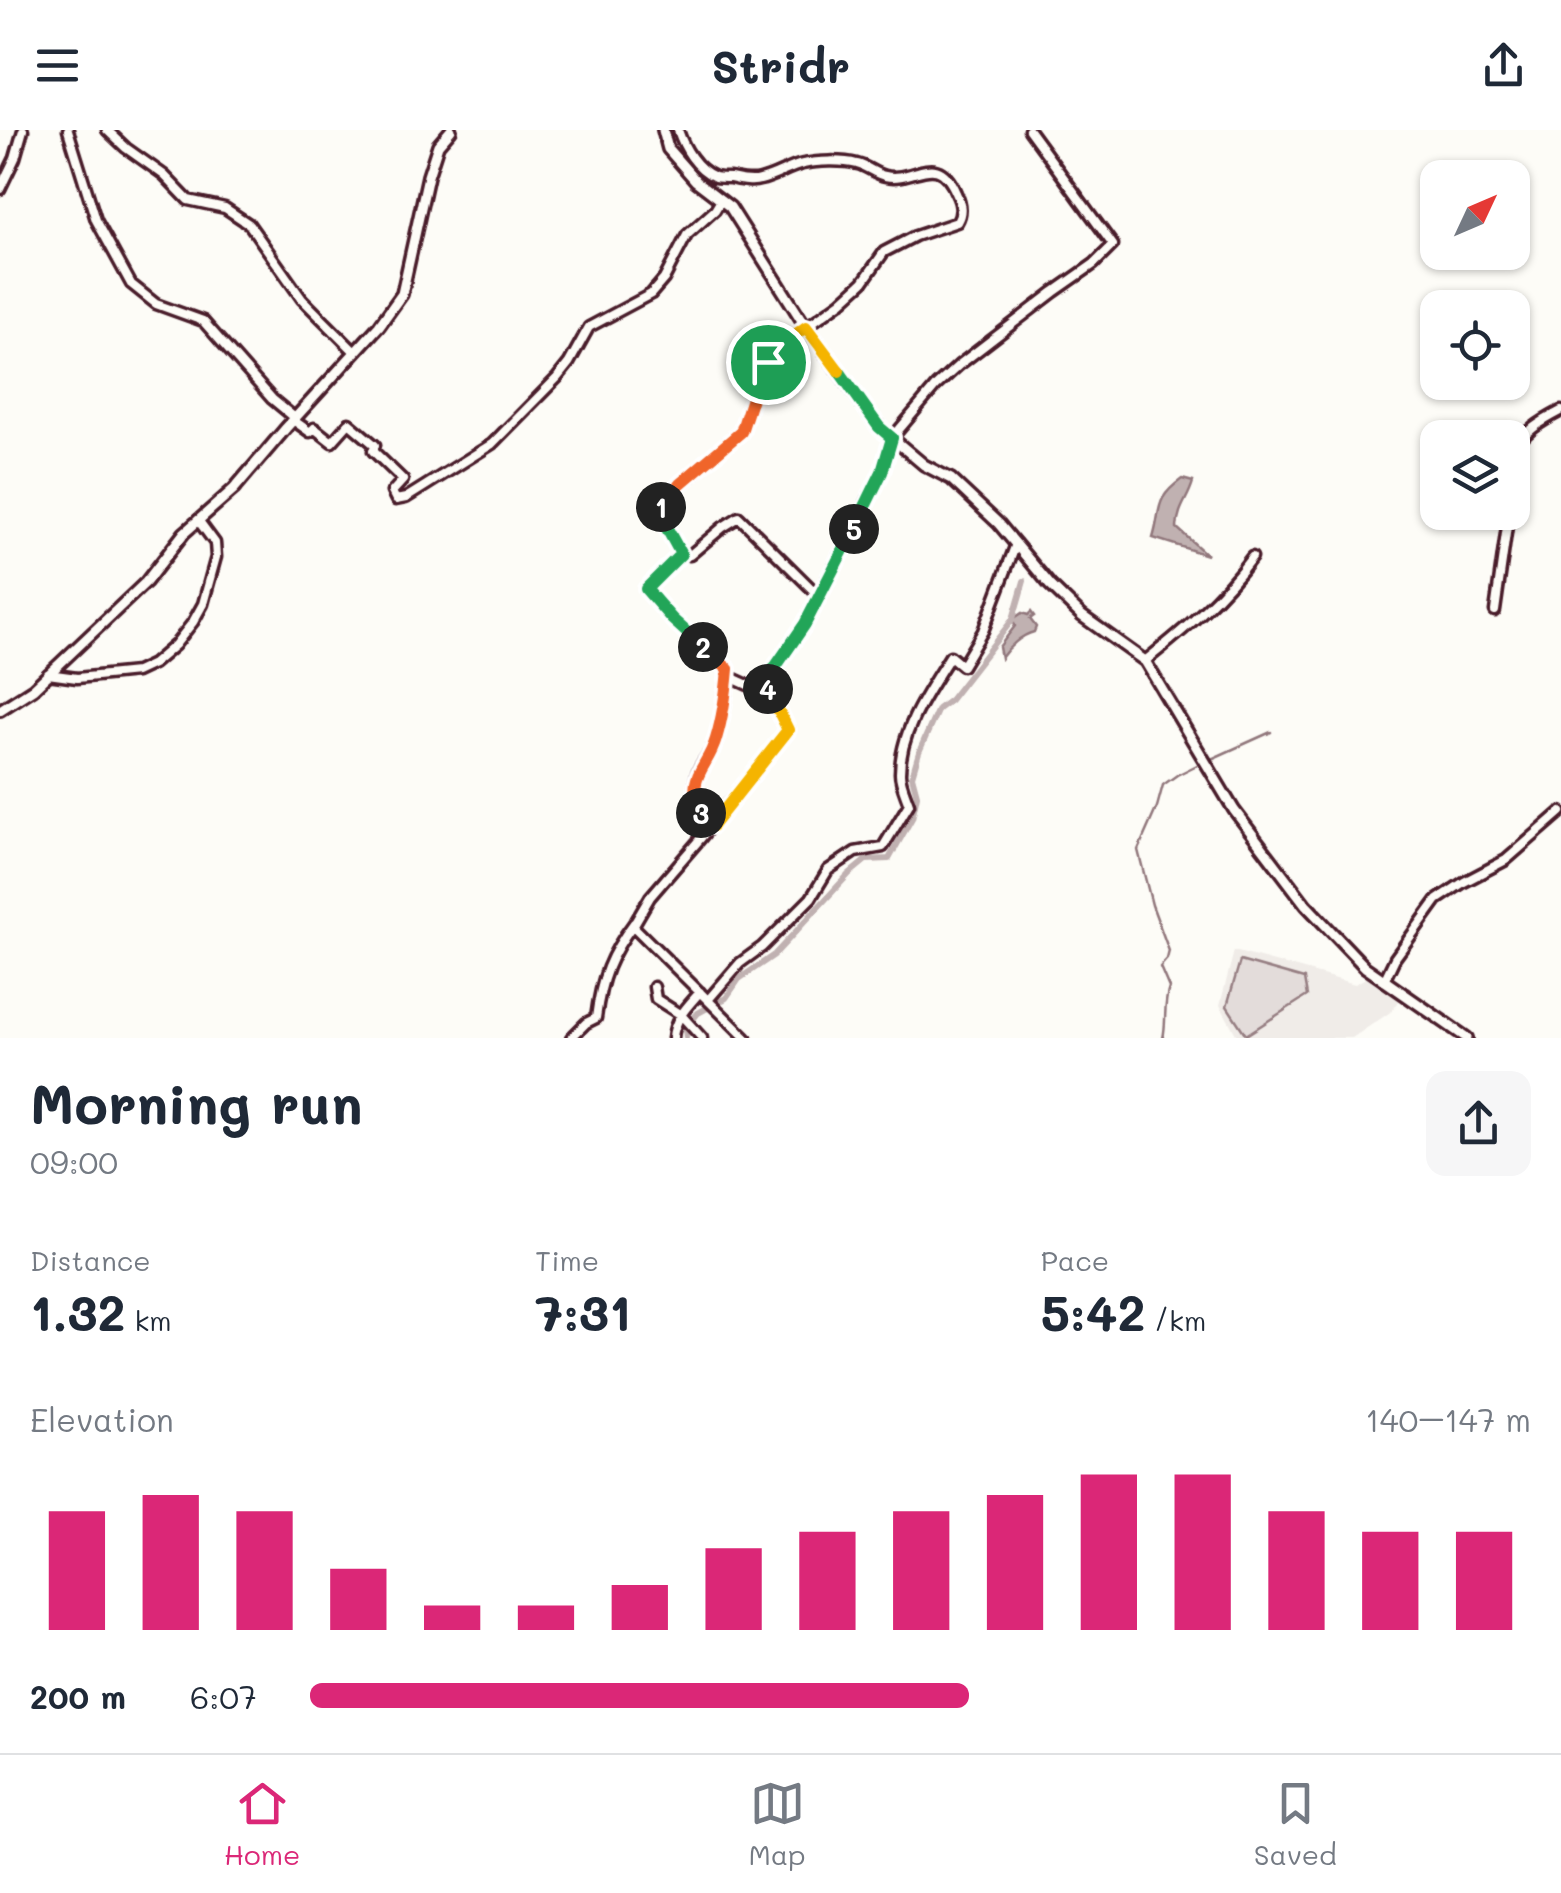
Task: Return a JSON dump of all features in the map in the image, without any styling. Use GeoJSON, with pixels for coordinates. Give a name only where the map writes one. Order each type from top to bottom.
{"type":"FeatureCollection","features":[{"type":"Feature","properties":{"kind":"main road"},"geometry":{"type":"LineString","coordinates":[[0,710],[32,689],[146,582],[184,533],[234,489],[379,326],[402,294],[428,176],[438,145],[451,130]]}},
{"type":"Feature","properties":{"kind":"main road"},"geometry":{"type":"LineString","coordinates":[[663,130],[668,149],[696,181],[730,207],[806,327],[879,427],[924,465],[951,479],[1082,616],[1145,661],[1234,810],[1306,905],[1365,966],[1468,1038]]}},
{"type":"Feature","properties":{"kind":"street"},"geometry":{"type":"LineString","coordinates":[[0,189],[23,130]]}},
{"type":"Feature","properties":{"kind":"street"},"geometry":{"type":"LineString","coordinates":[[68,130],[96,220],[131,284],[156,304],[202,321],[272,399],[310,432],[314,428],[332,442],[349,423],[376,445],[372,451],[403,480],[392,492],[396,500],[406,498],[492,444],[557,378],[590,327],[651,294],[664,279],[687,235],[721,200]]}},
{"type":"Feature","properties":{"kind":"street"},"geometry":{"type":"LineString","coordinates":[[108,130],[164,175],[188,200],[225,208],[249,224],[302,299],[355,352]]}},
{"type":"Feature","properties":{"kind":"street"},"geometry":{"type":"LineString","coordinates":[[678,130],[696,163],[714,176],[757,182],[803,164],[847,162],[884,176],[932,169],[943,172],[954,187],[961,214],[957,222],[915,236],[884,252],[863,282],[841,302],[781,345],[768,362],[741,432],[662,504],[659,514],[681,554]]}},
{"type":"Feature","properties":{"kind":"street"},"geometry":{"type":"LineString","coordinates":[[728,676],[759,690],[765,682],[805,624],[882,472],[892,438],[936,386],[1094,264],[1113,245],[1030,130]]}},
{"type":"Feature","properties":{"kind":"street"},"geometry":{"type":"LineString","coordinates":[[1530,429],[1561,411]]}},
{"type":"Feature","properties":{"kind":"street"},"geometry":{"type":"LineString","coordinates":[[712,826],[698,805],[697,774],[715,744],[727,695],[728,669],[672,619],[646,589],[681,554],[690,554],[739,517],[819,596]]}},
{"type":"Feature","properties":{"kind":"street"},"geometry":{"type":"LineString","coordinates":[[48,674],[77,678],[136,672],[174,646],[202,604],[216,557],[215,543],[198,520]]}},
{"type":"Feature","properties":{"kind":"street"},"geometry":{"type":"LineString","coordinates":[[1495,611],[1507,530]]}},
{"type":"Feature","properties":{"kind":"street"},"geometry":{"type":"LineString","coordinates":[[708,1000],[740,962],[762,947],[811,898],[828,870],[855,852],[883,847],[909,804],[899,775],[918,707],[950,656],[962,666],[983,631],[1016,544]]}},
{"type":"Feature","properties":{"kind":"street"},"geometry":{"type":"LineString","coordinates":[[1145,661],[1232,584],[1252,558]]}},
{"type":"Feature","properties":{"kind":"street"},"geometry":{"type":"LineString","coordinates":[[571,1038],[596,1018],[600,986],[615,950],[650,897],[788,730],[765,682]]}},
{"type":"Feature","properties":{"kind":"street"},"geometry":{"type":"LineString","coordinates":[[1384,981],[1395,958],[1437,900],[1506,860],[1561,812]]}},
{"type":"Feature","properties":{"kind":"street"},"geometry":{"type":"LineString","coordinates":[[634,923],[746,1038]]}},
{"type":"Feature","properties":{"kind":"street"},"geometry":{"type":"LineString","coordinates":[[654,987],[656,999],[681,1015],[700,1036]]}},
{"type":"Feature","properties":{"kind":"street"},"geometry":{"type":"LineString","coordinates":[[672,1038],[681,1015],[700,992]]}},
{"type":"Feature","properties":{"kind":"shaded area"},"geometry":{"type":"Polygon","coordinates":[[[1182,479],[1193,482],[1177,528],[1207,555],[1153,538],[1162,499],[1182,479]]]}},
{"type":"Feature","properties":{"kind":"shaded area"},"geometry":{"type":"Polygon","coordinates":[[[1031,612],[1034,632],[1015,642],[1001,658],[999,647],[1015,626],[1013,619],[1031,612]]]}},
{"type":"Feature","properties":{"kind":"shaded area"},"geometry":{"type":"Polygon","coordinates":[[[1234,951],[1355,984],[1369,976],[1400,1000],[1392,1011],[1352,1038],[1238,1038],[1220,1005],[1234,951]]]}},
{"type":"Feature","properties":{"kind":"shaded area"},"geometry":{"type":"Polygon","coordinates":[[[1240,961],[1304,979],[1307,996],[1246,1035],[1227,1006],[1240,961]]]}},
{"type":"Feature","properties":{"kind":"waterway"},"geometry":{"type":"LineString","coordinates":[[686,1038],[685,1029],[698,1013],[726,998],[739,979],[774,955],[849,874],[866,860],[889,859],[912,818],[917,795],[912,776],[938,709],[950,700],[1013,619],[1024,581]]}},
{"type":"Feature","properties":{"kind":"waterway"},"geometry":{"type":"LineString","coordinates":[[1209,760],[1271,732]]}},
{"type":"Feature","properties":{"kind":"waterway"},"geometry":{"type":"LineString","coordinates":[[1163,1038],[1169,988],[1160,967],[1169,951],[1138,850],[1163,785],[1201,763]]}},
{"type":"Feature","properties":{"kind":"route"},"geometry":{"type":"LineString","coordinates":[[806,327],[879,427],[892,438],[882,472],[805,624],[765,682],[788,730],[712,826],[698,805],[697,774],[715,744],[727,695],[728,669],[672,619],[646,589],[681,554],[659,514],[662,504],[741,432],[768,362],[781,345],[806,327]]}}]}
